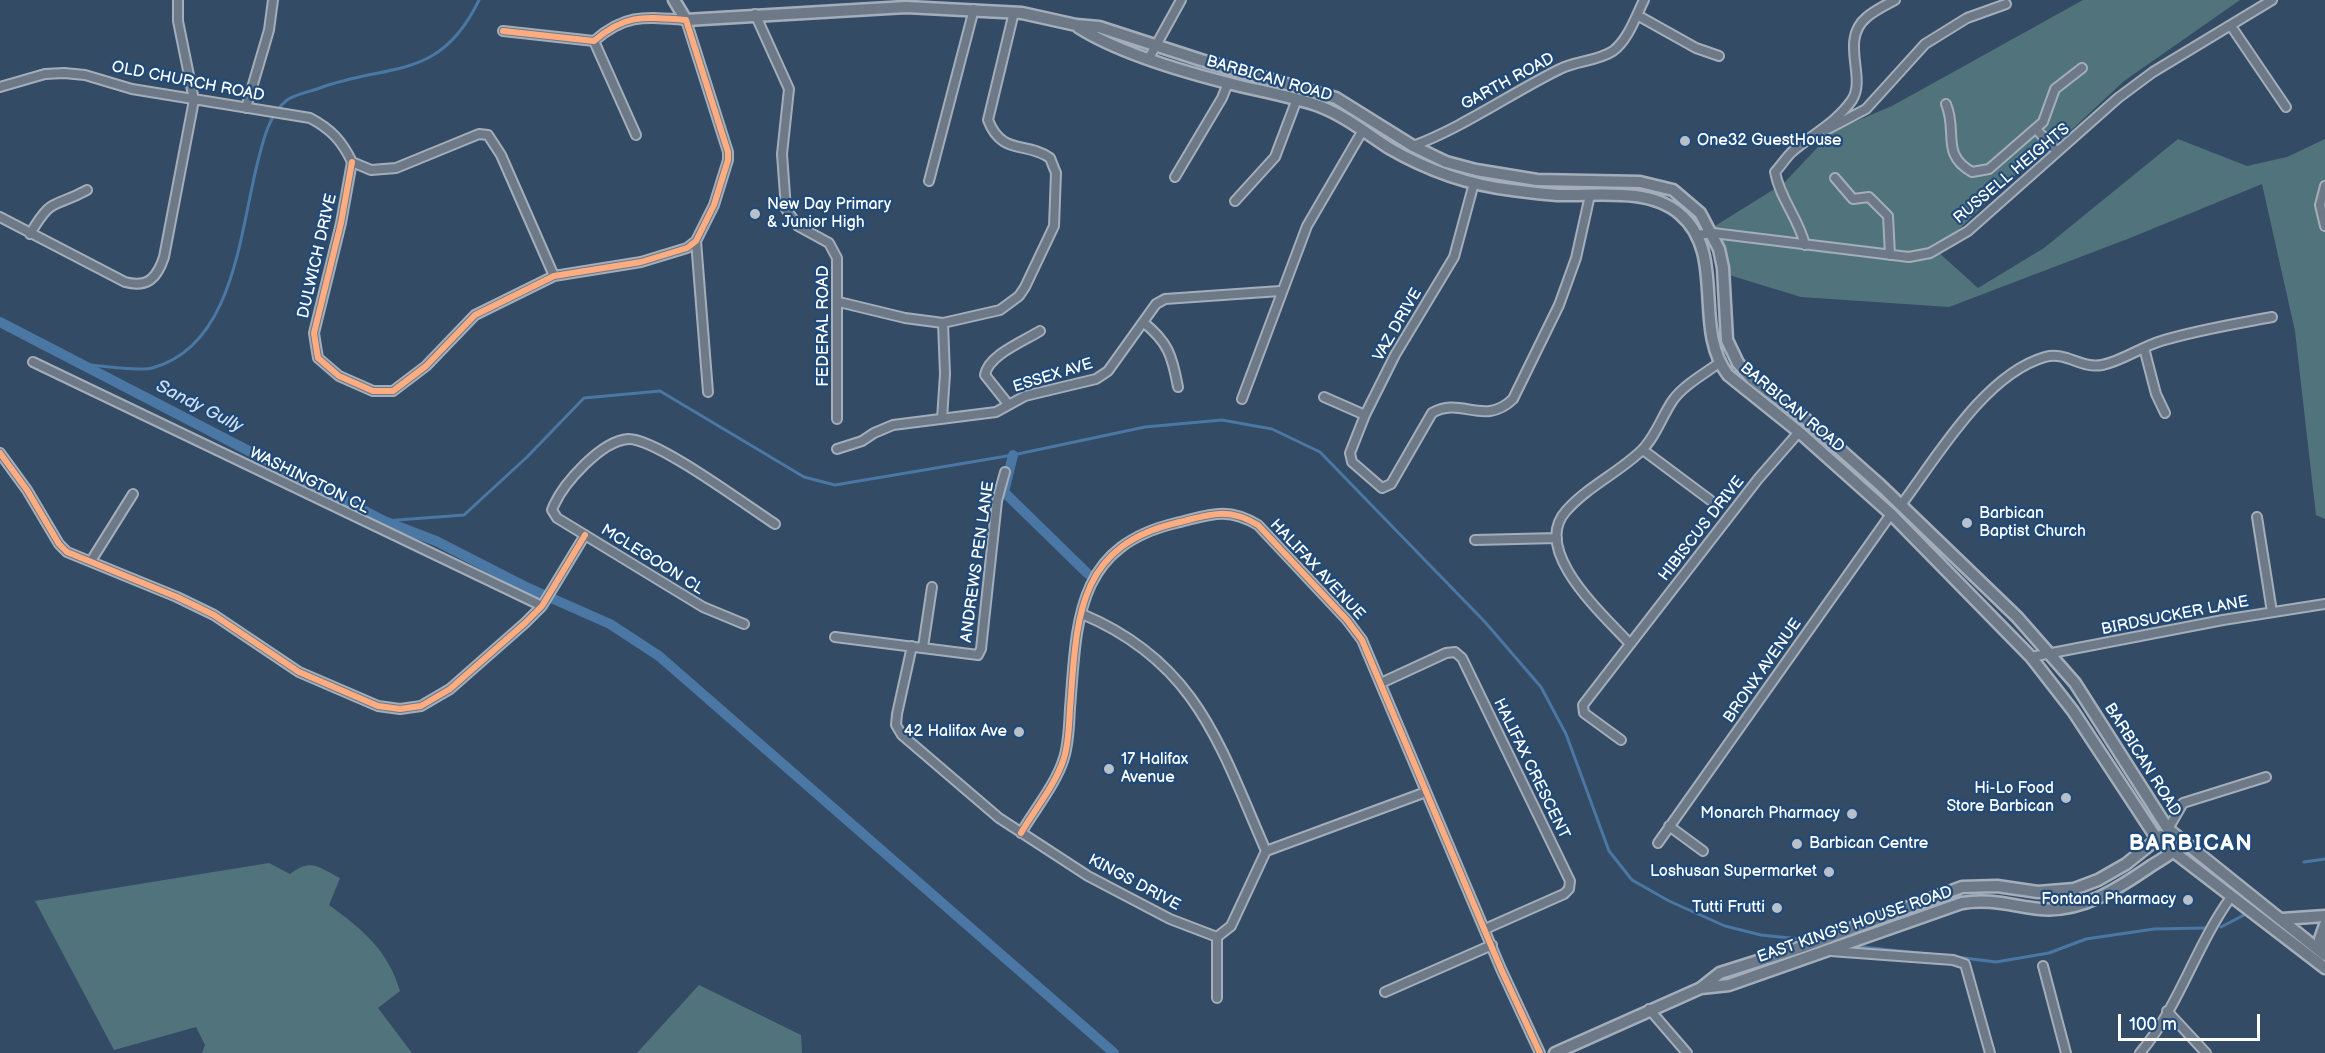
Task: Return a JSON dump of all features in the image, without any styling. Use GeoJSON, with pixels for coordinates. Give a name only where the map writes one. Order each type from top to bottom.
{"type":"FeatureCollection","features":[{"type":"Feature","properties":{"kind":"main road"},"geometry":{"type":"LineString","coordinates":[[674,0],[686,20]]}},
{"type":"Feature","properties":{"kind":"main road","name":"BARBICAN ROAD"},"geometry":{"type":"LineString","coordinates":[[686,20],[755,14],[906,7],[1014,12],[1076,25],[1099,27],[1155,46],[1336,99],[1413,146],[1446,162],[1512,178],[1640,182],[1673,190],[1689,202],[1707,221],[1713,233],[1723,268],[1724,320],[1730,352],[1752,379],[1808,421],[1901,505],[2010,609],[2051,654],[2086,699],[2168,829],[2181,842],[2324,953]]}},
{"type":"Feature","properties":{"kind":"main road","name":"BARBICAN ROAD"},"geometry":{"type":"LineString","coordinates":[[1076,25],[1098,40],[1149,58],[1228,83],[1297,99],[1341,117],[1434,171],[1474,183],[1509,190],[1642,197],[1662,202],[1680,213],[1697,235],[1704,258],[1711,333],[1719,363],[1728,375],[1799,432],[1891,514],[2031,657],[2073,711],[2157,839],[2325,968]]}},
{"type":"Feature","properties":{"kind":"main road","name":"EAST KING'S HOUSE ROAD"},"geometry":{"type":"LineString","coordinates":[[1701,988],[1720,973],[1802,948],[1962,887],[1997,886],[2038,892],[2074,889],[2098,880],[2126,864],[2168,829]]}},
{"type":"Feature","properties":{"kind":"main road","name":"EAST KING'S HOUSE ROAD"},"geometry":{"type":"LineString","coordinates":[[1555,1053],[1649,1009],[1701,988],[1729,985],[1948,907],[1979,900],[2042,909],[2090,902],[2114,891],[2174,851],[2181,842]]}},
{"type":"Feature","properties":{"kind":"main road"},"geometry":{"type":"LineString","coordinates":[[2275,931],[2282,919],[2325,916]]}},
{"type":"Feature","properties":{"kind":"main road"},"geometry":{"type":"LineString","coordinates":[[2324,953],[2320,939],[2325,925]]}},
{"type":"Feature","properties":{"kind":"street"},"geometry":{"type":"LineString","coordinates":[[0,217],[125,282],[138,285],[148,284],[156,276],[164,257],[194,100],[178,21],[178,0]]}},
{"type":"Feature","properties":{"kind":"street"},"geometry":{"type":"LineString","coordinates":[[246,108],[269,30],[273,0]]}},
{"type":"Feature","properties":{"kind":"street"},"geometry":{"type":"LineString","coordinates":[[1149,58],[1180,0]]}},
{"type":"Feature","properties":{"kind":"street","name":"GARTH ROAD"},"geometry":{"type":"LineString","coordinates":[[1413,146],[1433,139],[1515,91],[1564,67],[1613,51],[1637,15],[1644,0]]}},
{"type":"Feature","properties":{"kind":"street"},"geometry":{"type":"LineString","coordinates":[[1818,134],[1855,96],[1857,85],[1852,51],[1865,18],[1895,0]]}},
{"type":"Feature","properties":{"kind":"street","name":"RUSSELL HEIGHTS"},"geometry":{"type":"LineString","coordinates":[[1697,235],[1713,233],[1909,257],[1930,253],[1968,231],[2118,98],[2153,72],[2272,0]]}},
{"type":"Feature","properties":{"kind":"street"},"geometry":{"type":"LineString","coordinates":[[1805,245],[1801,229],[1778,189],[1775,172],[1793,151],[1818,134],[1866,110],[1925,44],[1967,18],[2006,4]]}},
{"type":"Feature","properties":{"kind":"street"},"geometry":{"type":"LineString","coordinates":[[929,181],[974,9]]}},
{"type":"Feature","properties":{"kind":"street"},"geometry":{"type":"LineString","coordinates":[[838,302],[905,318],[943,323],[1000,310],[1019,296],[1054,226],[1056,173],[1050,158],[1008,145],[999,139],[988,120],[1014,12]]}},
{"type":"Feature","properties":{"kind":"street","name":"FEDERAL ROAD"},"geometry":{"type":"LineString","coordinates":[[755,14],[789,89],[782,154],[786,209],[793,222],[834,250],[838,272],[837,419]]}},
{"type":"Feature","properties":{"kind":"street"},"geometry":{"type":"LineString","coordinates":[[1637,15],[1695,48],[1719,56]]}},
{"type":"Feature","properties":{"kind":"street"},"geometry":{"type":"LineString","coordinates":[[503,31],[594,41],[610,28],[629,19],[686,20],[728,152],[728,160],[714,205],[696,241],[708,392]]}},
{"type":"Feature","properties":{"kind":"street"},"geometry":{"type":"LineString","coordinates":[[2231,26],[2286,107]]}},
{"type":"Feature","properties":{"kind":"street"},"geometry":{"type":"LineString","coordinates":[[594,41],[636,135]]}},
{"type":"Feature","properties":{"kind":"street"},"geometry":{"type":"LineString","coordinates":[[1946,104],[1952,120],[1950,142],[1953,156],[1972,172],[1989,169],[2036,129],[2046,117],[2055,89],[2082,68]]}},
{"type":"Feature","properties":{"kind":"street","name":"OLD CHURCH ROAD"},"geometry":{"type":"LineString","coordinates":[[0,87],[45,74],[64,73],[194,100],[310,118],[327,128],[343,142],[352,162]]}},
{"type":"Feature","properties":{"kind":"street"},"geometry":{"type":"LineString","coordinates":[[1175,177],[1222,98],[1228,83]]}},
{"type":"Feature","properties":{"kind":"street"},"geometry":{"type":"LineString","coordinates":[[1235,201],[1275,157],[1297,99]]}},
{"type":"Feature","properties":{"kind":"street"},"geometry":{"type":"LineString","coordinates":[[2036,129],[2057,152]]}},
{"type":"Feature","properties":{"kind":"street"},"geometry":{"type":"LineString","coordinates":[[1242,399],[1280,291],[1306,226],[1363,130]]}},
{"type":"Feature","properties":{"kind":"street"},"geometry":{"type":"LineString","coordinates":[[352,162],[371,170],[396,168],[479,134],[488,135],[501,155],[554,276]]}},
{"type":"Feature","properties":{"kind":"street","name":"DULWICH DRIVE"},"geometry":{"type":"LineString","coordinates":[[352,162],[341,223],[314,333],[318,358],[339,376],[373,391],[398,389],[475,315],[554,276],[676,253],[696,241]]}},
{"type":"Feature","properties":{"kind":"street"},"geometry":{"type":"LineString","coordinates":[[1835,178],[1853,198],[1869,197],[1888,216],[1890,255]]}},
{"type":"Feature","properties":{"kind":"street","name":"VAZ DRIVE"},"geometry":{"type":"LineString","coordinates":[[1474,183],[1454,257],[1395,355],[1365,415],[1350,453],[1352,462],[1382,488],[1389,486],[1432,412],[1441,407],[1491,413],[1504,407],[1513,399],[1562,296],[1576,258],[1590,195]]}},
{"type":"Feature","properties":{"kind":"street"},"geometry":{"type":"LineString","coordinates":[[2325,186],[2320,205],[2325,226]]}},
{"type":"Feature","properties":{"kind":"street"},"geometry":{"type":"LineString","coordinates":[[30,234],[44,210],[51,204],[87,190]]}},
{"type":"Feature","properties":{"kind":"street","name":"ESSEX AVE"},"geometry":{"type":"LineString","coordinates":[[837,449],[862,441],[893,425],[996,412],[1025,396],[1103,376],[1156,304],[1165,299],[1280,291]]}},
{"type":"Feature","properties":{"kind":"street"},"geometry":{"type":"LineString","coordinates":[[1901,505],[1982,397],[2010,375],[2043,357],[2059,354],[2087,365],[2102,365],[2159,341],[2272,317]]}},
{"type":"Feature","properties":{"kind":"street"},"geometry":{"type":"LineString","coordinates":[[1143,322],[1164,341],[1174,364],[1178,387]]}},
{"type":"Feature","properties":{"kind":"street"},"geometry":{"type":"LineString","coordinates":[[942,419],[945,374],[943,323]]}},
{"type":"Feature","properties":{"kind":"street"},"geometry":{"type":"LineString","coordinates":[[1008,404],[985,375],[986,367],[1040,331]]}},
{"type":"Feature","properties":{"kind":"street"},"geometry":{"type":"LineString","coordinates":[[2144,348],[2156,394],[2165,413]]}},
{"type":"Feature","properties":{"kind":"street","name":"WASHINGTON CL"},"geometry":{"type":"LineString","coordinates":[[33,362],[542,606]]}},
{"type":"Feature","properties":{"kind":"street"},"geometry":{"type":"LineString","coordinates":[[1630,644],[1569,576],[1560,558],[1557,538],[1564,512],[1643,450],[1678,394],[1719,363]]}},
{"type":"Feature","properties":{"kind":"street"},"geometry":{"type":"LineString","coordinates":[[1324,397],[1365,415]]}},
{"type":"Feature","properties":{"kind":"street","name":"HIBISCUS DRIVE"},"geometry":{"type":"LineString","coordinates":[[1622,740],[1584,713],[1583,705],[1758,479],[1799,432]]}},
{"type":"Feature","properties":{"kind":"street","name":"MCLEGOON CL"},"geometry":{"type":"LineString","coordinates":[[744,624],[703,607],[557,518],[552,510],[556,500],[589,460],[607,446],[628,439],[653,445],[775,524]]}},
{"type":"Feature","properties":{"kind":"street"},"geometry":{"type":"LineString","coordinates":[[1643,450],[1710,500]]}},
{"type":"Feature","properties":{"kind":"street"},"geometry":{"type":"LineString","coordinates":[[0,453],[27,490],[59,544],[77,557],[214,615],[299,672],[342,693],[387,708],[421,706],[450,689],[542,606],[585,535]]}},
{"type":"Feature","properties":{"kind":"street","name":"ANDREWS PEN LANE"},"geometry":{"type":"LineString","coordinates":[[835,637],[922,647],[971,656],[978,655],[981,650],[997,501],[1005,472]]}},
{"type":"Feature","properties":{"kind":"street"},"geometry":{"type":"LineString","coordinates":[[91,561],[133,494]]}},
{"type":"Feature","properties":{"kind":"street","name":"HALIFAX AVENUE"},"geometry":{"type":"LineString","coordinates":[[1021,833],[1065,756],[1077,631],[1096,573],[1109,555],[1150,529],[1220,512],[1243,516],[1258,525],[1347,620],[1362,640],[1540,1053]]}},
{"type":"Feature","properties":{"kind":"street","name":"BRONX AVENUE"},"geometry":{"type":"LineString","coordinates":[[1658,843],[1891,514]]}},
{"type":"Feature","properties":{"kind":"street"},"geometry":{"type":"LineString","coordinates":[[2257,517],[2272,612]]}},
{"type":"Feature","properties":{"kind":"street"},"geometry":{"type":"LineString","coordinates":[[1475,540],[1557,538]]}},
{"type":"Feature","properties":{"kind":"street"},"geometry":{"type":"LineString","coordinates":[[922,647],[932,587]]}},
{"type":"Feature","properties":{"kind":"street","name":"BIRDSUCKER LANE"},"geometry":{"type":"LineString","coordinates":[[2031,657],[2325,604]]}},
{"type":"Feature","properties":{"kind":"street"},"geometry":{"type":"LineString","coordinates":[[1082,614],[1125,635],[1144,648],[1170,671],[1195,701],[1217,740],[1266,851]]}},
{"type":"Feature","properties":{"kind":"street","name":"KINGS DRIVE"},"geometry":{"type":"LineString","coordinates":[[912,646],[896,725],[902,735],[951,779],[1021,833],[1114,891],[1170,919],[1217,936]]}},
{"type":"Feature","properties":{"kind":"street","name":"HALIFAX CRESCENT"},"geometry":{"type":"LineString","coordinates":[[1381,683],[1446,653],[1455,652],[1462,658],[1570,881],[1569,889],[1564,894],[1485,929]]}},
{"type":"Feature","properties":{"kind":"street"},"geometry":{"type":"LineString","coordinates":[[2168,829],[2183,803],[2266,777]]}},
{"type":"Feature","properties":{"kind":"street"},"geometry":{"type":"LineString","coordinates":[[1217,998],[1217,936],[1231,926],[1266,851],[1426,792]]}},
{"type":"Feature","properties":{"kind":"street"},"geometry":{"type":"LineString","coordinates":[[1669,826],[1703,851]]}},
{"type":"Feature","properties":{"kind":"street"},"geometry":{"type":"LineString","coordinates":[[2140,1053],[2167,1011],[2212,924],[2231,897]]}},
{"type":"Feature","properties":{"kind":"street"},"geometry":{"type":"LineString","coordinates":[[1385,992],[1492,945]]}},
{"type":"Feature","properties":{"kind":"street"},"geometry":{"type":"LineString","coordinates":[[1830,950],[1953,960],[1965,964],[1990,1053]]}},
{"type":"Feature","properties":{"kind":"street"},"geometry":{"type":"LineString","coordinates":[[2043,966],[2066,1053]]}},
{"type":"Feature","properties":{"kind":"street"},"geometry":{"type":"LineString","coordinates":[[1649,1009],[1687,1053]]}},
{"type":"Feature","properties":{"kind":"street"},"geometry":{"type":"LineString","coordinates":[[2167,1011],[2206,1053]]}},
{"type":"Feature","properties":{"kind":"green space"},"geometry":{"type":"Polygon","coordinates":[[[2083,0],[2240,0],[2124,81],[2065,136],[2007,182],[1937,251],[1978,288],[2044,248],[2178,139],[2247,166],[2287,157],[2325,139],[2325,519],[2316,515],[2295,331],[2262,184],[2130,238],[1949,307],[1801,297],[1729,275],[1715,226],[1784,183],[1833,131],[1892,106],[2083,0]]]}},
{"type":"Feature","properties":{"kind":"green space"},"geometry":{"type":"Polygon","coordinates":[[[269,863],[290,874],[304,866],[315,866],[340,878],[329,905],[363,932],[381,952],[388,964],[400,991],[378,1008],[412,1053],[202,1053],[205,1045],[196,1027],[114,1050],[35,901],[269,863]]]}},
{"type":"Feature","properties":{"kind":"green space"},"geometry":{"type":"Polygon","coordinates":[[[699,985],[801,1035],[802,1053],[637,1053],[699,985]]]}},
{"type":"Feature","properties":{"kind":"waterway"},"geometry":{"type":"LineString","coordinates":[[79,364],[145,369],[180,356],[201,336],[217,311],[229,282],[262,145],[271,120],[281,106],[290,98],[301,94],[343,81],[410,66],[429,58],[447,45],[463,27],[479,0]]}},
{"type":"Feature","properties":{"kind":"waterway","name":"Sandy Gully"},"geometry":{"type":"LineString","coordinates":[[0,322],[384,521],[436,541],[524,586],[610,624],[659,656],[1114,1053]]}},
{"type":"Feature","properties":{"kind":"waterway"},"geometry":{"type":"LineString","coordinates":[[384,521],[464,515],[527,457],[584,398],[660,391],[804,477],[835,485],[1013,455],[1145,427],[1222,420],[1272,429],[1320,452],[1485,622],[1541,687],[1566,734],[1609,851],[1632,880],[1669,901],[1725,926],[1761,935],[1809,940]]}},
{"type":"Feature","properties":{"kind":"waterway"},"geometry":{"type":"LineString","coordinates":[[1013,455],[1004,492],[1088,574]]}},
{"type":"Feature","properties":{"kind":"waterway"},"geometry":{"type":"LineString","coordinates":[[2304,862],[2325,859]]}},
{"type":"Feature","properties":{"kind":"waterway"},"geometry":{"type":"LineString","coordinates":[[2221,927],[2244,915]]}},
{"type":"Feature","properties":{"kind":"waterway"},"geometry":{"type":"LineString","coordinates":[[1956,957],[1996,962],[2049,953],[2086,939],[2154,929],[2205,928]]}},
{"type":"Feature","properties":{"kind":"waterway"},"geometry":{"type":"LineString","coordinates":[[1854,946],[1937,955]]}},
{"type":"Feature","properties":{"kind":"cycle path"},"geometry":{"type":"LineString","coordinates":[[352,162],[341,223],[314,333],[318,358],[339,376],[373,391],[393,391],[426,366],[475,315],[554,276],[641,262],[687,248],[696,241],[714,205],[728,160],[728,152],[686,20],[648,18],[627,21],[616,25],[594,41],[503,31]]}},
{"type":"Feature","properties":{"kind":"cycle path"},"geometry":{"type":"LineString","coordinates":[[0,453],[27,490],[59,544],[67,552],[177,597],[214,615],[299,672],[378,706],[400,709],[421,706],[450,689],[542,606],[585,535]]}},
{"type":"Feature","properties":{"kind":"cycle path"},"geometry":{"type":"LineString","coordinates":[[1021,833],[1051,787],[1064,758],[1068,739],[1072,676],[1080,618],[1088,592],[1100,569],[1118,550],[1143,534],[1208,515],[1227,514],[1247,519],[1258,525],[1347,620],[1362,640],[1501,969],[1540,1053]]}},
{"type":"Feature","properties":{"kind":"place","name":"One32 GuestHouse"},"geometry":{"type":"Point","coordinates":[1685,141]}},
{"type":"Feature","properties":{"kind":"place","name":"New Day Primary & Junior High"},"geometry":{"type":"Point","coordinates":[755,214]}},
{"type":"Feature","properties":{"kind":"place","name":"Barbican Baptist Church"},"geometry":{"type":"Point","coordinates":[1967,523]}},
{"type":"Feature","properties":{"kind":"place","name":"42 Halifax Ave"},"geometry":{"type":"Point","coordinates":[1019,732]}},
{"type":"Feature","properties":{"kind":"place","name":"17 Halifax Avenue"},"geometry":{"type":"Point","coordinates":[1109,769]}},
{"type":"Feature","properties":{"kind":"place","name":"Hi-Lo Food Store Barbican"},"geometry":{"type":"Point","coordinates":[2066,798]}},
{"type":"Feature","properties":{"kind":"place","name":"Monarch Pharmacy"},"geometry":{"type":"Point","coordinates":[1852,814]}},
{"type":"Feature","properties":{"kind":"place","name":"Barbican Centre"},"geometry":{"type":"Point","coordinates":[1797,844]}},
{"type":"Feature","properties":{"kind":"place","name":"Loshusan Supermarket"},"geometry":{"type":"Point","coordinates":[1829,872]}},
{"type":"Feature","properties":{"kind":"place","name":"Fontana Pharmacy"},"geometry":{"type":"Point","coordinates":[2188,900]}},
{"type":"Feature","properties":{"kind":"place","name":"Tutti Frutti"},"geometry":{"type":"Point","coordinates":[1777,908]}},
{"type":"Feature","properties":{"kind":"district","name":"BARBICAN"},"geometry":{"type":"Point","coordinates":[2191,844]}}]}
